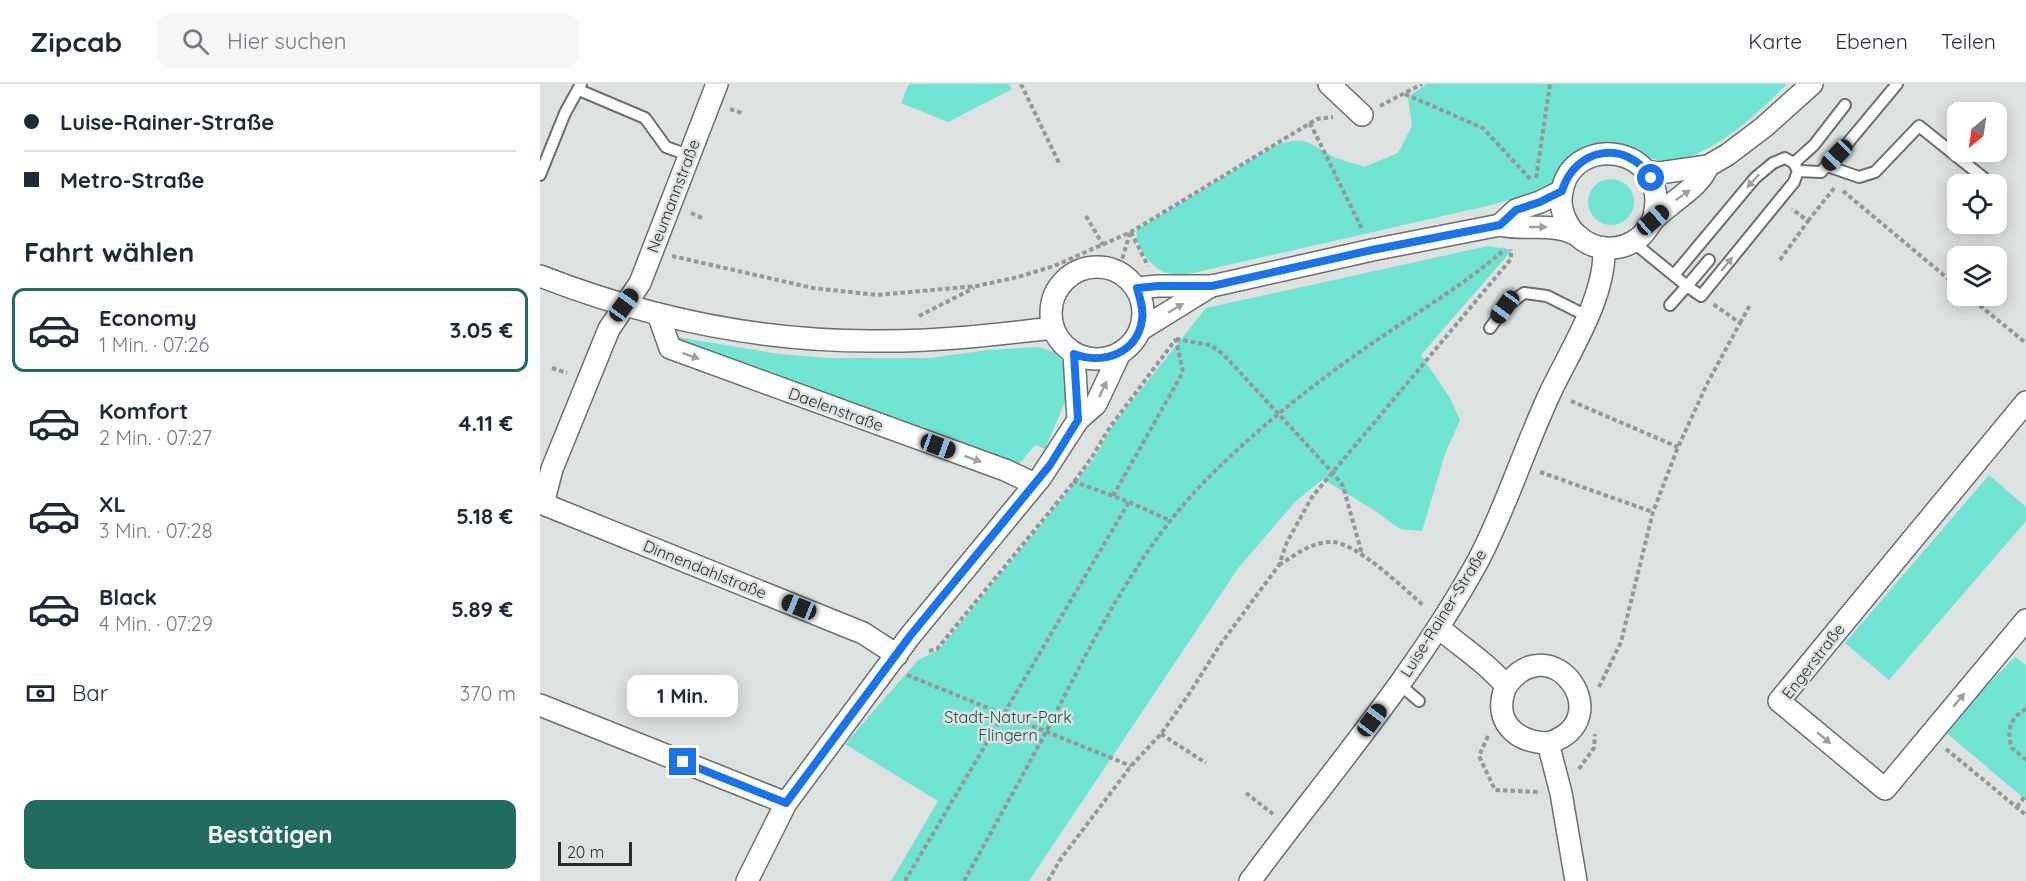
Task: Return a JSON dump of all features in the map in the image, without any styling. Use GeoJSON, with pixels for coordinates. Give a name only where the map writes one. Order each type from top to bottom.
{"type":"FeatureCollection","features":[{"type":"Feature","properties":{"kind":"street","name":"Neumannstraße"},"geometry":{"type":"LineString","coordinates":[[543,504],[552,469],[609,329],[640,283],[717,84]]}},
{"type":"Feature","properties":{"kind":"street"},"geometry":{"type":"LineString","coordinates":[[1329,84],[1362,115]]}},
{"type":"Feature","properties":{"kind":"street"},"geometry":{"type":"LineString","coordinates":[[1646,171],[1659,173],[1708,166],[1727,155],[1764,127],[1812,84]]}},
{"type":"Feature","properties":{"kind":"street"},"geometry":{"type":"LineString","coordinates":[[1575,234],[1563,214],[1562,191],[1574,168],[1598,154],[1616,153],[1632,159],[1646,171],[1655,188],[1657,199],[1653,220]]}},
{"type":"Feature","properties":{"kind":"street"},"geometry":{"type":"LineString","coordinates":[[1137,288],[1212,286],[1372,250],[1500,225],[1560,228],[1575,234],[1584,241],[1604,248],[1614,248],[1633,242],[1641,236],[1653,220],[1680,196],[1691,190],[1704,176],[1708,166]]}},
{"type":"Feature","properties":{"kind":"street"},"geometry":{"type":"LineString","coordinates":[[1500,225],[1516,210],[1562,191]]}},
{"type":"Feature","properties":{"kind":"street","name":"Luise-Rainer-Straße"},"geometry":{"type":"LineString","coordinates":[[1250,881],[1399,684],[1438,627],[1479,558],[1587,315],[1601,280],[1604,248]]}},
{"type":"Feature","properties":{"kind":"street"},"geometry":{"type":"LineString","coordinates":[[1140,330],[1143,309],[1137,288],[1118,273],[1096,267],[1074,273],[1065,280],[1053,300],[1051,311],[1053,328],[1060,341],[1074,354],[1085,358],[1109,358],[1128,347],[1140,330],[1212,286]]}},
{"type":"Feature","properties":{"kind":"street"},"geometry":{"type":"LineString","coordinates":[[540,276],[624,305],[658,314],[764,334],[871,341],[928,340],[1053,328]]}},
{"type":"Feature","properties":{"kind":"street","name":"Daelenstraße"},"geometry":{"type":"LineString","coordinates":[[658,314],[670,348],[1005,470],[1035,484]]}},
{"type":"Feature","properties":{"kind":"street"},"geometry":{"type":"LineString","coordinates":[[747,881],[786,803],[892,661],[1050,465],[1078,420],[1096,404],[1120,353]]}},
{"type":"Feature","properties":{"kind":"street"},"geometry":{"type":"LineString","coordinates":[[1074,354],[1078,420]]}},
{"type":"Feature","properties":{"kind":"street","name":"Engerstraße"},"geometry":{"type":"LineString","coordinates":[[2026,402],[1779,701],[1885,789],[2026,621]]}},
{"type":"Feature","properties":{"kind":"street","name":"Dinnendahlstraße"},"geometry":{"type":"LineString","coordinates":[[543,504],[863,633],[892,661]]}},
{"type":"Feature","properties":{"kind":"street"},"geometry":{"type":"LineString","coordinates":[[1438,627],[1494,671],[1506,686]]}},
{"type":"Feature","properties":{"kind":"street"},"geometry":{"type":"LineString","coordinates":[[1544,666],[1562,672],[1570,679],[1579,699],[1579,709],[1571,729],[1563,736],[1548,743],[1524,739],[1509,726],[1502,708],[1506,686],[1520,672],[1530,667],[1544,666]]}},
{"type":"Feature","properties":{"kind":"street"},"geometry":{"type":"LineString","coordinates":[[540,705],[786,803]]}},
{"type":"Feature","properties":{"kind":"street"},"geometry":{"type":"LineString","coordinates":[[1548,743],[1561,793],[1576,881]]}},
{"type":"Feature","properties":{"kind":"lane"},"geometry":{"type":"LineString","coordinates":[[1674,275],[1755,178],[1773,163],[1785,158],[1796,167],[1821,172],[1898,84]]}},
{"type":"Feature","properties":{"kind":"lane"},"geometry":{"type":"LineString","coordinates":[[540,175],[565,113],[580,87],[645,118],[666,147],[688,155]]}},
{"type":"Feature","properties":{"kind":"lane"},"geometry":{"type":"LineString","coordinates":[[1633,242],[1701,296],[1794,182],[1796,167],[1845,105]]}},
{"type":"Feature","properties":{"kind":"lane"},"geometry":{"type":"LineString","coordinates":[[1827,166],[1859,177],[1875,172],[1919,126],[1979,174]]}},
{"type":"Feature","properties":{"kind":"lane"},"geometry":{"type":"LineString","coordinates":[[1670,305],[1709,260]]}},
{"type":"Feature","properties":{"kind":"lane"},"geometry":{"type":"LineString","coordinates":[[1490,328],[1505,307],[1524,293],[1547,296],[1587,315]]}},
{"type":"Feature","properties":{"kind":"lane"},"geometry":{"type":"LineString","coordinates":[[1399,684],[1419,700]]}},
{"type":"Feature","properties":{"kind":"path"},"geometry":{"type":"LineString","coordinates":[[1021,84],[1059,163]]}},
{"type":"Feature","properties":{"kind":"path"},"geometry":{"type":"LineString","coordinates":[[643,274],[667,276],[671,255],[813,288],[877,295],[977,286],[1018,277],[1054,266],[1131,232],[1317,119],[1362,115],[1422,84]]}},
{"type":"Feature","properties":{"kind":"path"},"geometry":{"type":"LineString","coordinates":[[1404,94],[1483,128],[1535,183],[1550,84]]}},
{"type":"Feature","properties":{"kind":"path"},"geometry":{"type":"LineString","coordinates":[[1310,123],[1372,250]]}},
{"type":"Feature","properties":{"kind":"path"},"geometry":{"type":"LineString","coordinates":[[1808,221],[1836,186],[1947,277]]}},
{"type":"Feature","properties":{"kind":"path"},"geometry":{"type":"LineString","coordinates":[[1086,216],[1103,245]]}},
{"type":"Feature","properties":{"kind":"path"},"geometry":{"type":"LineString","coordinates":[[1118,273],[1131,232]]}},
{"type":"Feature","properties":{"kind":"path"},"geometry":{"type":"LineString","coordinates":[[964,881],[1088,651],[1132,575],[1171,521],[1209,476],[1278,414],[1378,339],[1484,267],[1511,244],[1511,259],[1312,497],[1287,542],[1279,565],[1220,645],[1190,694],[1161,734],[1131,766],[1060,860],[1048,881]]}},
{"type":"Feature","properties":{"kind":"path"},"geometry":{"type":"LineString","coordinates":[[911,321],[977,286]]}},
{"type":"Feature","properties":{"kind":"path"},"geometry":{"type":"LineString","coordinates":[[1701,296],[1740,323]]}},
{"type":"Feature","properties":{"kind":"path"},"geometry":{"type":"LineString","coordinates":[[1579,699],[1596,694],[1621,642],[1653,512],[1678,447],[1708,382],[1750,305]]}},
{"type":"Feature","properties":{"kind":"path"},"geometry":{"type":"LineString","coordinates":[[1980,306],[2026,344]]}},
{"type":"Feature","properties":{"kind":"path"},"geometry":{"type":"LineString","coordinates":[[1176,339],[1210,345],[1217,349],[1333,473],[1343,486],[1362,554]]}},
{"type":"Feature","properties":{"kind":"path"},"geometry":{"type":"LineString","coordinates":[[929,651],[937,649],[1074,482],[1092,458],[1110,427],[1176,339]]}},
{"type":"Feature","properties":{"kind":"path"},"geometry":{"type":"LineString","coordinates":[[1113,496],[1183,372],[1176,339]]}},
{"type":"Feature","properties":{"kind":"path"},"geometry":{"type":"LineString","coordinates":[[1551,392],[1678,447]]}},
{"type":"Feature","properties":{"kind":"path"},"geometry":{"type":"LineString","coordinates":[[1050,465],[1074,482],[1129,502],[1171,521]]}},
{"type":"Feature","properties":{"kind":"path"},"geometry":{"type":"LineString","coordinates":[[1519,465],[1653,512]]}},
{"type":"Feature","properties":{"kind":"path"},"geometry":{"type":"LineString","coordinates":[[905,881],[1129,502]]}},
{"type":"Feature","properties":{"kind":"path"},"geometry":{"type":"LineString","coordinates":[[1279,565],[1304,549],[1331,542],[1362,554],[1425,607],[1438,627]]}},
{"type":"Feature","properties":{"kind":"path"},"geometry":{"type":"LineString","coordinates":[[892,661],[1004,714],[1131,766]]}},
{"type":"Feature","properties":{"kind":"path"},"geometry":{"type":"LineString","coordinates":[[2026,709],[2012,721],[2009,730],[2012,748],[2018,756],[2026,760]]}},
{"type":"Feature","properties":{"kind":"path"},"geometry":{"type":"LineString","coordinates":[[1161,734],[1206,763]]}},
{"type":"Feature","properties":{"kind":"path"},"geometry":{"type":"LineString","coordinates":[[1929,735],[2026,815]]}},
{"type":"Feature","properties":{"kind":"path"},"geometry":{"type":"LineString","coordinates":[[1246,793],[1290,827]]}},
{"type":"Feature","properties":{"kind":"path"},"geometry":{"type":"LineString","coordinates":[[2017,807],[2026,795]]}},
{"type":"Feature","properties":{"kind":"green space"},"geometry":{"type":"Polygon","coordinates":[[[909,84],[1009,84],[1012,89],[948,122],[901,103],[909,84]]]}},
{"type":"Feature","properties":{"kind":"green space"},"geometry":{"type":"Polygon","coordinates":[[[1427,84],[1787,84],[1732,133],[1716,144],[1683,159],[1667,161],[1653,159],[1610,141],[1578,154],[1552,183],[1530,194],[1487,206],[1184,275],[1160,270],[1143,252],[1138,241],[1137,230],[1274,146],[1292,141],[1305,142],[1336,158],[1364,167],[1398,153],[1412,126],[1408,97],[1427,84]]]}},
{"type":"Feature","properties":{"kind":"green space"},"geometry":{"type":"Polygon","coordinates":[[[1611,179],[1627,186],[1634,202],[1627,218],[1611,225],[1595,218],[1588,202],[1595,186],[1611,179]]]}},
{"type":"Feature","properties":{"kind":"green space","name":"Stadt-Natur-Park Flingern"},"geometry":{"type":"Polygon","coordinates":[[[1488,246],[1512,250],[1421,355],[1450,398],[1460,420],[1445,454],[1422,531],[1400,529],[1323,479],[1295,502],[1239,567],[1029,881],[891,881],[938,801],[845,744],[918,660],[939,650],[1094,459],[1113,425],[1206,308],[1488,246]]]}},
{"type":"Feature","properties":{"kind":"green space"},"geometry":{"type":"Polygon","coordinates":[[[676,337],[779,354],[828,358],[930,358],[988,350],[1039,347],[1054,352],[1067,366],[1070,390],[1045,449],[1035,445],[1014,470],[675,344],[676,337]]]}},
{"type":"Feature","properties":{"kind":"green space"},"geometry":{"type":"Polygon","coordinates":[[[1989,475],[2026,507],[2026,521],[1889,680],[1845,643],[1989,475]]]}},
{"type":"Feature","properties":{"kind":"green space"},"geometry":{"type":"Polygon","coordinates":[[[2015,657],[2026,665],[2026,800],[1943,730],[2015,657]]]}},
{"type":"Feature","properties":{"kind":"route"},"geometry":{"type":"LineString","coordinates":[[683,762],[786,803],[910,636],[1050,465],[1078,420],[1074,354],[1085,358],[1109,358],[1128,347],[1140,330],[1143,319],[1143,309],[1137,288],[1212,286],[1372,250],[1500,225],[1516,210],[1562,191],[1574,168],[1589,157],[1598,154],[1616,153],[1632,159],[1640,164],[1651,178]]}}]}
